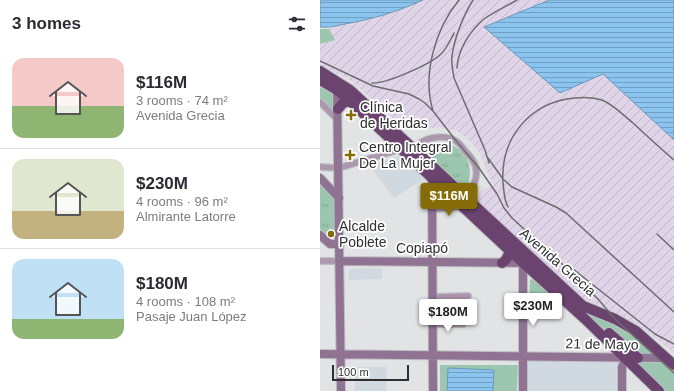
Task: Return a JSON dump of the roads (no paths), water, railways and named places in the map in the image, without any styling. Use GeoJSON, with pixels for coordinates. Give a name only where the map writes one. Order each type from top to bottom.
{"type":"FeatureCollection","features":[{"type":"Feature","properties":{"kind":"highway","name":"Avenida Grecia"},"geometry":{"type":"LineString","coordinates":[[320,71],[337,85],[350,101],[432,178],[524,251],[583,306],[615,319],[636,331],[672,360]]}},
{"type":"Feature","properties":{"kind":"highway","name":"Avenida Grecia"},"geometry":{"type":"LineString","coordinates":[[320,80],[350,90],[415,150],[461,201],[509,250],[594,327],[659,391]]}},
{"type":"Feature","properties":{"kind":"highway"},"geometry":{"type":"LineString","coordinates":[[338,110],[343,103],[350,101]]}},
{"type":"Feature","properties":{"kind":"highway"},"geometry":{"type":"LineString","coordinates":[[502,263],[507,258],[509,250]]}},
{"type":"Feature","properties":{"kind":"highway"},"geometry":{"type":"LineString","coordinates":[[524,251],[525,259],[523,263],[542,267]]}},
{"type":"Feature","properties":{"kind":"highway"},"geometry":{"type":"LineString","coordinates":[[594,327],[600,326],[638,358]]}},
{"type":"Feature","properties":{"kind":"main road"},"geometry":{"type":"LineString","coordinates":[[337,85],[341,391]]}},
{"type":"Feature","properties":{"kind":"main road"},"geometry":{"type":"LineString","coordinates":[[320,178],[339,198]]}},
{"type":"Feature","properties":{"kind":"main road"},"geometry":{"type":"LineString","coordinates":[[432,178],[433,391]]}},
{"type":"Feature","properties":{"kind":"main road"},"geometry":{"type":"LineString","coordinates":[[320,235],[330,244],[340,244]]}},
{"type":"Feature","properties":{"kind":"main road","name":"Copiapó"},"geometry":{"type":"LineString","coordinates":[[340,261],[523,263]]}},
{"type":"Feature","properties":{"kind":"main road"},"geometry":{"type":"LineString","coordinates":[[523,263],[523,391]]}},
{"type":"Feature","properties":{"kind":"main road","name":"21 de Mayo"},"geometry":{"type":"LineString","coordinates":[[320,354],[523,356],[672,360]]}},
{"type":"Feature","properties":{"kind":"main road"},"geometry":{"type":"LineString","coordinates":[[622,391],[622,367],[626,358]]}},
{"type":"Feature","properties":{"kind":"street"},"geometry":{"type":"LineString","coordinates":[[320,102],[338,121]]}},
{"type":"Feature","properties":{"kind":"street"},"geometry":{"type":"LineString","coordinates":[[413,160],[415,150],[422,142],[432,138],[443,137],[457,142],[474,162],[476,167],[474,185],[457,207],[433,209]]}},
{"type":"Feature","properties":{"kind":"street"},"geometry":{"type":"LineString","coordinates":[[320,167],[339,168],[401,150]]}},
{"type":"Feature","properties":{"kind":"street","name":"Copiapó"},"geometry":{"type":"LineString","coordinates":[[320,261],[340,261]]}},
{"type":"Feature","properties":{"kind":"street"},"geometry":{"type":"LineString","coordinates":[[433,297],[468,296]]}},
{"type":"Feature","properties":{"kind":"street"},"geometry":{"type":"LineString","coordinates":[[433,324],[463,324]]}},
{"type":"Feature","properties":{"kind":"water"},"geometry":{"type":"Polygon","coordinates":[[[320,0],[423,0],[394,12],[375,17],[336,26],[320,27],[320,0]]]}},
{"type":"Feature","properties":{"kind":"water"},"geometry":{"type":"Polygon","coordinates":[[[549,0],[674,0],[674,140],[603,74],[560,93],[484,27],[549,0]]]}},
{"type":"Feature","properties":{"kind":"water"},"geometry":{"type":"Polygon","coordinates":[[[448,368],[494,370],[493,391],[447,391],[448,368]]]}},
{"type":"Feature","properties":{"kind":"railway"},"geometry":{"type":"LineString","coordinates":[[433,111],[429,83],[433,53],[437,38],[443,25],[459,0]]}},
{"type":"Feature","properties":{"kind":"railway"},"geometry":{"type":"LineString","coordinates":[[473,0],[457,35],[453,49],[452,64],[454,78],[485,150],[489,163]]}},
{"type":"Feature","properties":{"kind":"railway"},"geometry":{"type":"LineString","coordinates":[[457,68],[462,47],[474,29],[484,19],[517,0]]}},
{"type":"Feature","properties":{"kind":"railway"},"geometry":{"type":"LineString","coordinates":[[372,83],[397,77],[428,63],[441,54],[454,33]]}},
{"type":"Feature","properties":{"kind":"railway"},"geometry":{"type":"LineString","coordinates":[[320,61],[373,86],[409,94],[425,103],[479,168],[512,218],[598,299],[615,319],[674,373]]}},
{"type":"Feature","properties":{"kind":"railway"},"geometry":{"type":"LineString","coordinates":[[508,207],[504,192],[503,167],[507,151],[513,137],[521,125],[532,115],[544,107],[559,101],[585,97],[599,99],[606,102],[614,107],[674,160]]}},
{"type":"Feature","properties":{"kind":"railway"},"geometry":{"type":"LineString","coordinates":[[488,158],[503,179],[512,187],[566,213],[674,312]]}},
{"type":"Feature","properties":{"kind":"railway"},"geometry":{"type":"LineString","coordinates":[[657,234],[674,250]]}},
{"type":"Feature","properties":{"kind":"railway"},"geometry":{"type":"LineString","coordinates":[[573,269],[655,334],[674,344]]}},
{"type":"Feature","properties":{"kind":"place","name":"Clínica de Heridas"},"geometry":{"type":"Point","coordinates":[351,115]}},
{"type":"Feature","properties":{"kind":"place","name":"Centro Integral De La Mujer"},"geometry":{"type":"Point","coordinates":[350,155]}},
{"type":"Feature","properties":{"kind":"place","name":"Alcalde Poblete"},"geometry":{"type":"Point","coordinates":[331,234]}}]}
